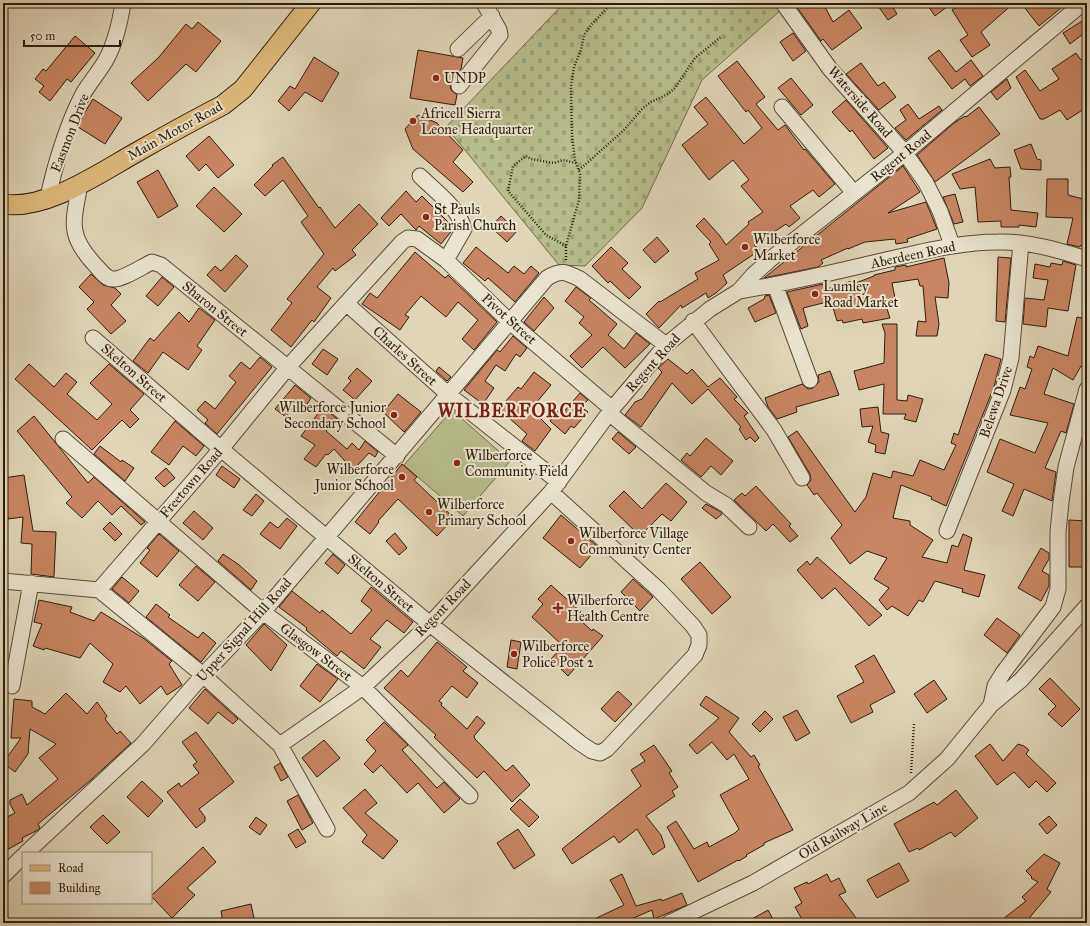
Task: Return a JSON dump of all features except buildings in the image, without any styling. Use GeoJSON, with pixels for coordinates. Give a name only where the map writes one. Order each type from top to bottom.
{"type":"FeatureCollection","features":[{"type":"Feature","properties":{"kind":"main road","name":"Main Motor Road"},"geometry":{"type":"LineString","coordinates":[[3,204],[23,205],[48,198],[80,184],[223,105],[243,89],[311,3]]}},
{"type":"Feature","properties":{"kind":"street","name":"Easmon Drive"},"geometry":{"type":"LineString","coordinates":[[48,198],[57,164],[75,113],[83,94],[106,59],[116,38],[124,3]]}},
{"type":"Feature","properties":{"kind":"street"},"geometry":{"type":"LineString","coordinates":[[459,86],[500,35],[492,16],[484,3]]}},
{"type":"Feature","properties":{"kind":"street","name":"Waterside Road"},"geometry":{"type":"LineString","coordinates":[[784,3],[830,69],[905,153],[926,183],[940,211],[952,245]]}},
{"type":"Feature","properties":{"kind":"street","name":"Regent Road"},"geometry":{"type":"LineString","coordinates":[[280,745],[363,688],[430,624],[555,487],[611,411],[666,345],[693,321],[739,291],[753,275],[772,258],[905,153],[1083,3]]}},
{"type":"Feature","properties":{"kind":"street"},"geometry":{"type":"LineString","coordinates":[[458,49],[492,16]]}},
{"type":"Feature","properties":{"kind":"street"},"geometry":{"type":"LineString","coordinates":[[782,107],[854,193]]}},
{"type":"Feature","properties":{"kind":"street"},"geometry":{"type":"LineString","coordinates":[[420,176],[454,210],[462,222],[464,229],[446,260]]}},
{"type":"Feature","properties":{"kind":"street","name":"Sharon Street"},"geometry":{"type":"LineString","coordinates":[[80,184],[74,219],[76,240],[82,251],[104,275],[111,280],[118,279],[152,262],[161,265],[397,456]]}},
{"type":"Feature","properties":{"kind":"street","name":"Pivot Street"},"geometry":{"type":"LineString","coordinates":[[402,242],[408,238],[417,239],[446,260],[510,322],[706,493],[726,505],[749,527]]}},
{"type":"Feature","properties":{"kind":"street","name":"Freetown Road"},"geometry":{"type":"LineString","coordinates":[[99,590],[221,449],[288,367],[402,242]]}},
{"type":"Feature","properties":{"kind":"street","name":"Aberdeen Road"},"geometry":{"type":"LineString","coordinates":[[739,291],[775,285],[952,245],[998,242],[1021,243],[1041,246],[1087,259]]}},
{"type":"Feature","properties":{"kind":"street","name":"Belewa Drive"},"geometry":{"type":"LineString","coordinates":[[947,532],[1005,384],[1011,358],[1021,243]]}},
{"type":"Feature","properties":{"kind":"street","name":"Upper Signal Hill Road"},"geometry":{"type":"LineString","coordinates":[[27,852],[143,744],[203,675],[264,612],[547,278],[555,272],[566,272]]}},
{"type":"Feature","properties":{"kind":"street"},"geometry":{"type":"LineString","coordinates":[[566,272],[580,280],[666,345]]}},
{"type":"Feature","properties":{"kind":"street"},"geometry":{"type":"LineString","coordinates":[[775,285],[810,380]]}},
{"type":"Feature","properties":{"kind":"street","name":"Charles Street"},"geometry":{"type":"LineString","coordinates":[[347,304],[555,487],[659,590],[693,626],[699,635],[699,645]]}},
{"type":"Feature","properties":{"kind":"street"},"geometry":{"type":"LineString","coordinates":[[693,321],[774,430],[802,478]]}},
{"type":"Feature","properties":{"kind":"street","name":"Skelton Street"},"geometry":{"type":"LineString","coordinates":[[93,338],[221,449],[430,624],[592,751],[600,753],[607,749],[695,656],[699,645]]}},
{"type":"Feature","properties":{"kind":"street","name":"Old Railway Line"},"geometry":{"type":"LineString","coordinates":[[991,705],[995,686],[1003,673],[1053,606],[1058,589],[1058,532],[1066,467],[1087,389]]}},
{"type":"Feature","properties":{"kind":"street","name":"Glasgow Street"},"geometry":{"type":"LineString","coordinates":[[63,439],[264,612],[363,688],[470,796]]}},
{"type":"Feature","properties":{"kind":"street"},"geometry":{"type":"LineString","coordinates":[[3,581],[99,590],[203,675],[280,745],[327,828]]}},
{"type":"Feature","properties":{"kind":"street"},"geometry":{"type":"LineString","coordinates":[[12,686],[31,583]]}},
{"type":"Feature","properties":{"kind":"street","name":"Old Railway Line"},"geometry":{"type":"LineString","coordinates":[[679,921],[753,883],[909,793],[947,760],[991,705],[1021,680],[1087,606]]}},
{"type":"Feature","properties":{"kind":"street"},"geometry":{"type":"LineString","coordinates":[[3,876],[22,857]]}},
{"type":"Feature","properties":{"kind":"path"},"geometry":{"type":"LineString","coordinates":[[566,272],[566,246],[579,200],[580,174],[576,163],[572,114],[571,87],[574,67],[581,50],[584,35],[608,7],[620,3]]}},
{"type":"Feature","properties":{"kind":"path"},"geometry":{"type":"LineString","coordinates":[[579,170],[623,131],[644,108],[675,88],[695,58],[722,36]]}},
{"type":"Feature","properties":{"kind":"path"},"geometry":{"type":"LineString","coordinates":[[566,246],[546,235],[508,191],[513,166],[526,156],[554,163],[563,160],[576,163]]}},
{"type":"Feature","properties":{"kind":"path"},"geometry":{"type":"LineString","coordinates":[[909,793],[914,724]]}},
{"type":"Feature","properties":{"kind":"green space"},"geometry":{"type":"Polygon","coordinates":[[[564,3],[777,3],[782,9],[702,80],[642,208],[585,266],[559,265],[446,127],[564,3]]]}},
{"type":"Feature","properties":{"kind":"green space","name":"Wilberforce Community Field"},"geometry":{"type":"Polygon","coordinates":[[[452,410],[510,461],[463,516],[404,465],[452,410]]]}},
{"type":"Feature","properties":{"kind":"place","name":"UNDP"},"geometry":{"type":"Point","coordinates":[436,78]}},
{"type":"Feature","properties":{"kind":"place","name":"Africell Sierra Leone Headquarter"},"geometry":{"type":"Point","coordinates":[413,121]}},
{"type":"Feature","properties":{"kind":"place","name":"St Pauls Parish Church"},"geometry":{"type":"Point","coordinates":[426,217]}},
{"type":"Feature","properties":{"kind":"place","name":"Wilberforce Market"},"geometry":{"type":"Point","coordinates":[745,247]}},
{"type":"Feature","properties":{"kind":"place","name":"Lumley Road Market"},"geometry":{"type":"Point","coordinates":[815,294]}},
{"type":"Feature","properties":{"kind":"place","name":"Wilberforce Junior Secondary School"},"geometry":{"type":"Point","coordinates":[394,415]}},
{"type":"Feature","properties":{"kind":"place","name":"Wilberforce Community Field"},"geometry":{"type":"Point","coordinates":[457,463]}},
{"type":"Feature","properties":{"kind":"place","name":"Wilberforce Junior School"},"geometry":{"type":"Point","coordinates":[402,477]}},
{"type":"Feature","properties":{"kind":"place","name":"Wilberforce Primary School"},"geometry":{"type":"Point","coordinates":[429,512]}},
{"type":"Feature","properties":{"kind":"place","name":"Wilberforce Village Community Center"},"geometry":{"type":"Point","coordinates":[571,541]}},
{"type":"Feature","properties":{"kind":"place","name":"Wilberforce Health Centre"},"geometry":{"type":"Point","coordinates":[558,608]}},
{"type":"Feature","properties":{"kind":"place","name":"Wilberforce Police Post 2"},"geometry":{"type":"Point","coordinates":[514,654]}},
{"type":"Feature","properties":{"kind":"district","name":"WILBERFORCE"},"geometry":{"type":"Point","coordinates":[512,411]}}]}
